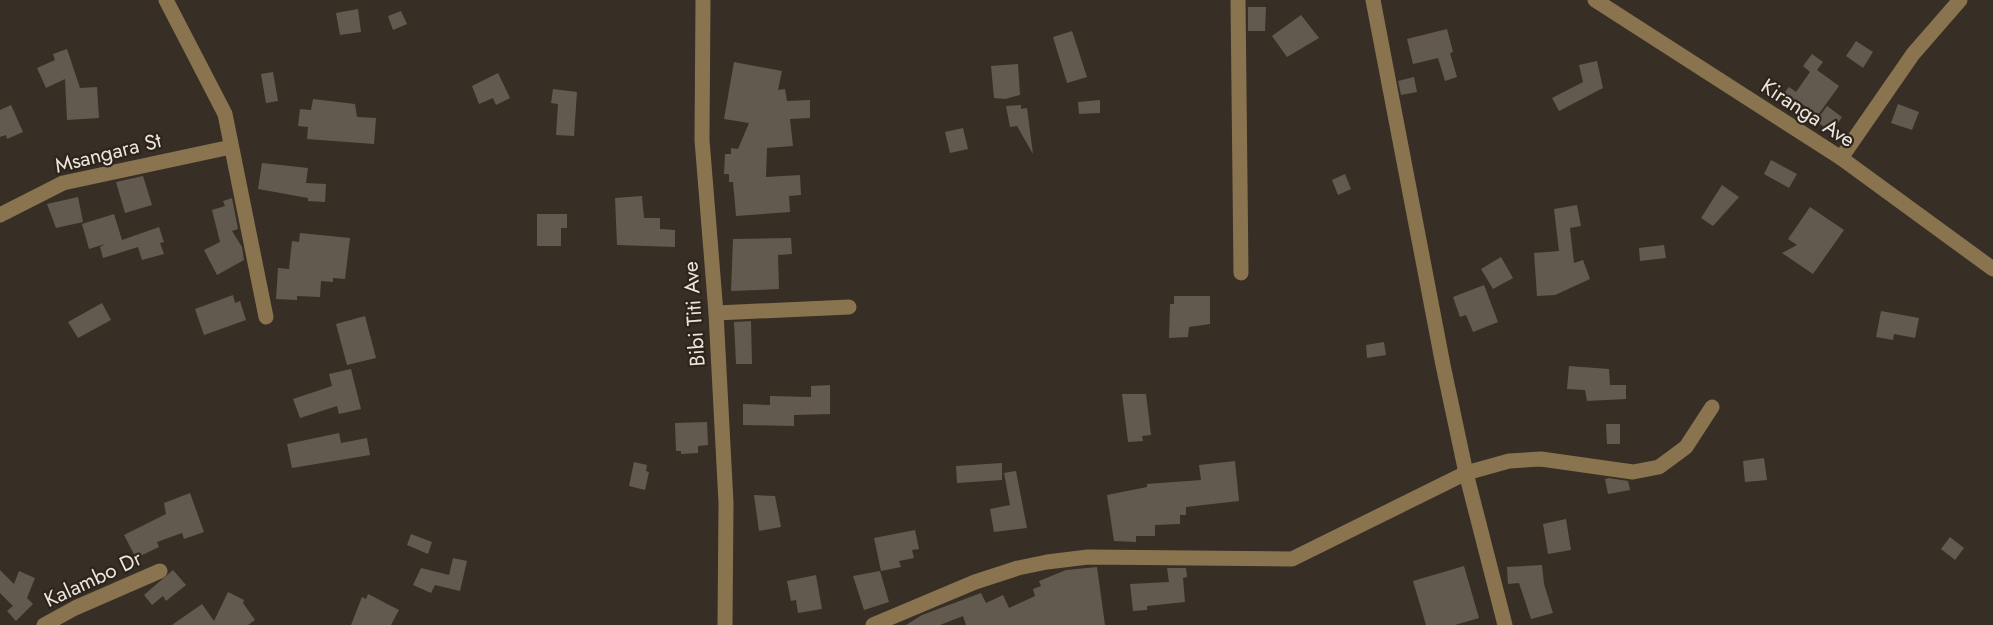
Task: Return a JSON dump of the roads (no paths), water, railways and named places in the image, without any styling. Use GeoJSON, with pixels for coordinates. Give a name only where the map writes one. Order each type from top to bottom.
{"type":"FeatureCollection","features":[{"type":"Feature","properties":{"kind":"street"},"geometry":{"type":"LineString","coordinates":[[166,0],[219,96],[225,114],[266,317]]}},
{"type":"Feature","properties":{"kind":"street","name":"Bibi Titi Ave"},"geometry":{"type":"LineString","coordinates":[[703,0],[702,140],[717,313],[726,503],[725,625]]}},
{"type":"Feature","properties":{"kind":"street"},"geometry":{"type":"LineString","coordinates":[[1238,0],[1241,273]]}},
{"type":"Feature","properties":{"kind":"street"},"geometry":{"type":"LineString","coordinates":[[1373,0],[1443,365],[1466,473],[1505,625]]}},
{"type":"Feature","properties":{"kind":"street","name":"Kiranga Ave"},"geometry":{"type":"LineString","coordinates":[[1595,0],[1841,158],[1993,268]]}},
{"type":"Feature","properties":{"kind":"street"},"geometry":{"type":"LineString","coordinates":[[1841,158],[1913,54],[1960,0]]}},
{"type":"Feature","properties":{"kind":"street","name":"Msangara St"},"geometry":{"type":"LineString","coordinates":[[0,215],[63,183],[231,147]]}},
{"type":"Feature","properties":{"kind":"street"},"geometry":{"type":"LineString","coordinates":[[717,313],[849,307]]}},
{"type":"Feature","properties":{"kind":"street"},"geometry":{"type":"LineString","coordinates":[[873,625],[975,582],[1018,568],[1047,562],[1099,557],[1292,559],[1466,473],[1524,459],[1541,459],[1632,472],[1659,467],[1686,447],[1712,407]]}},
{"type":"Feature","properties":{"kind":"street","name":"Kalambo Dr"},"geometry":{"type":"LineString","coordinates":[[44,625],[75,608],[160,572]]}}]}
